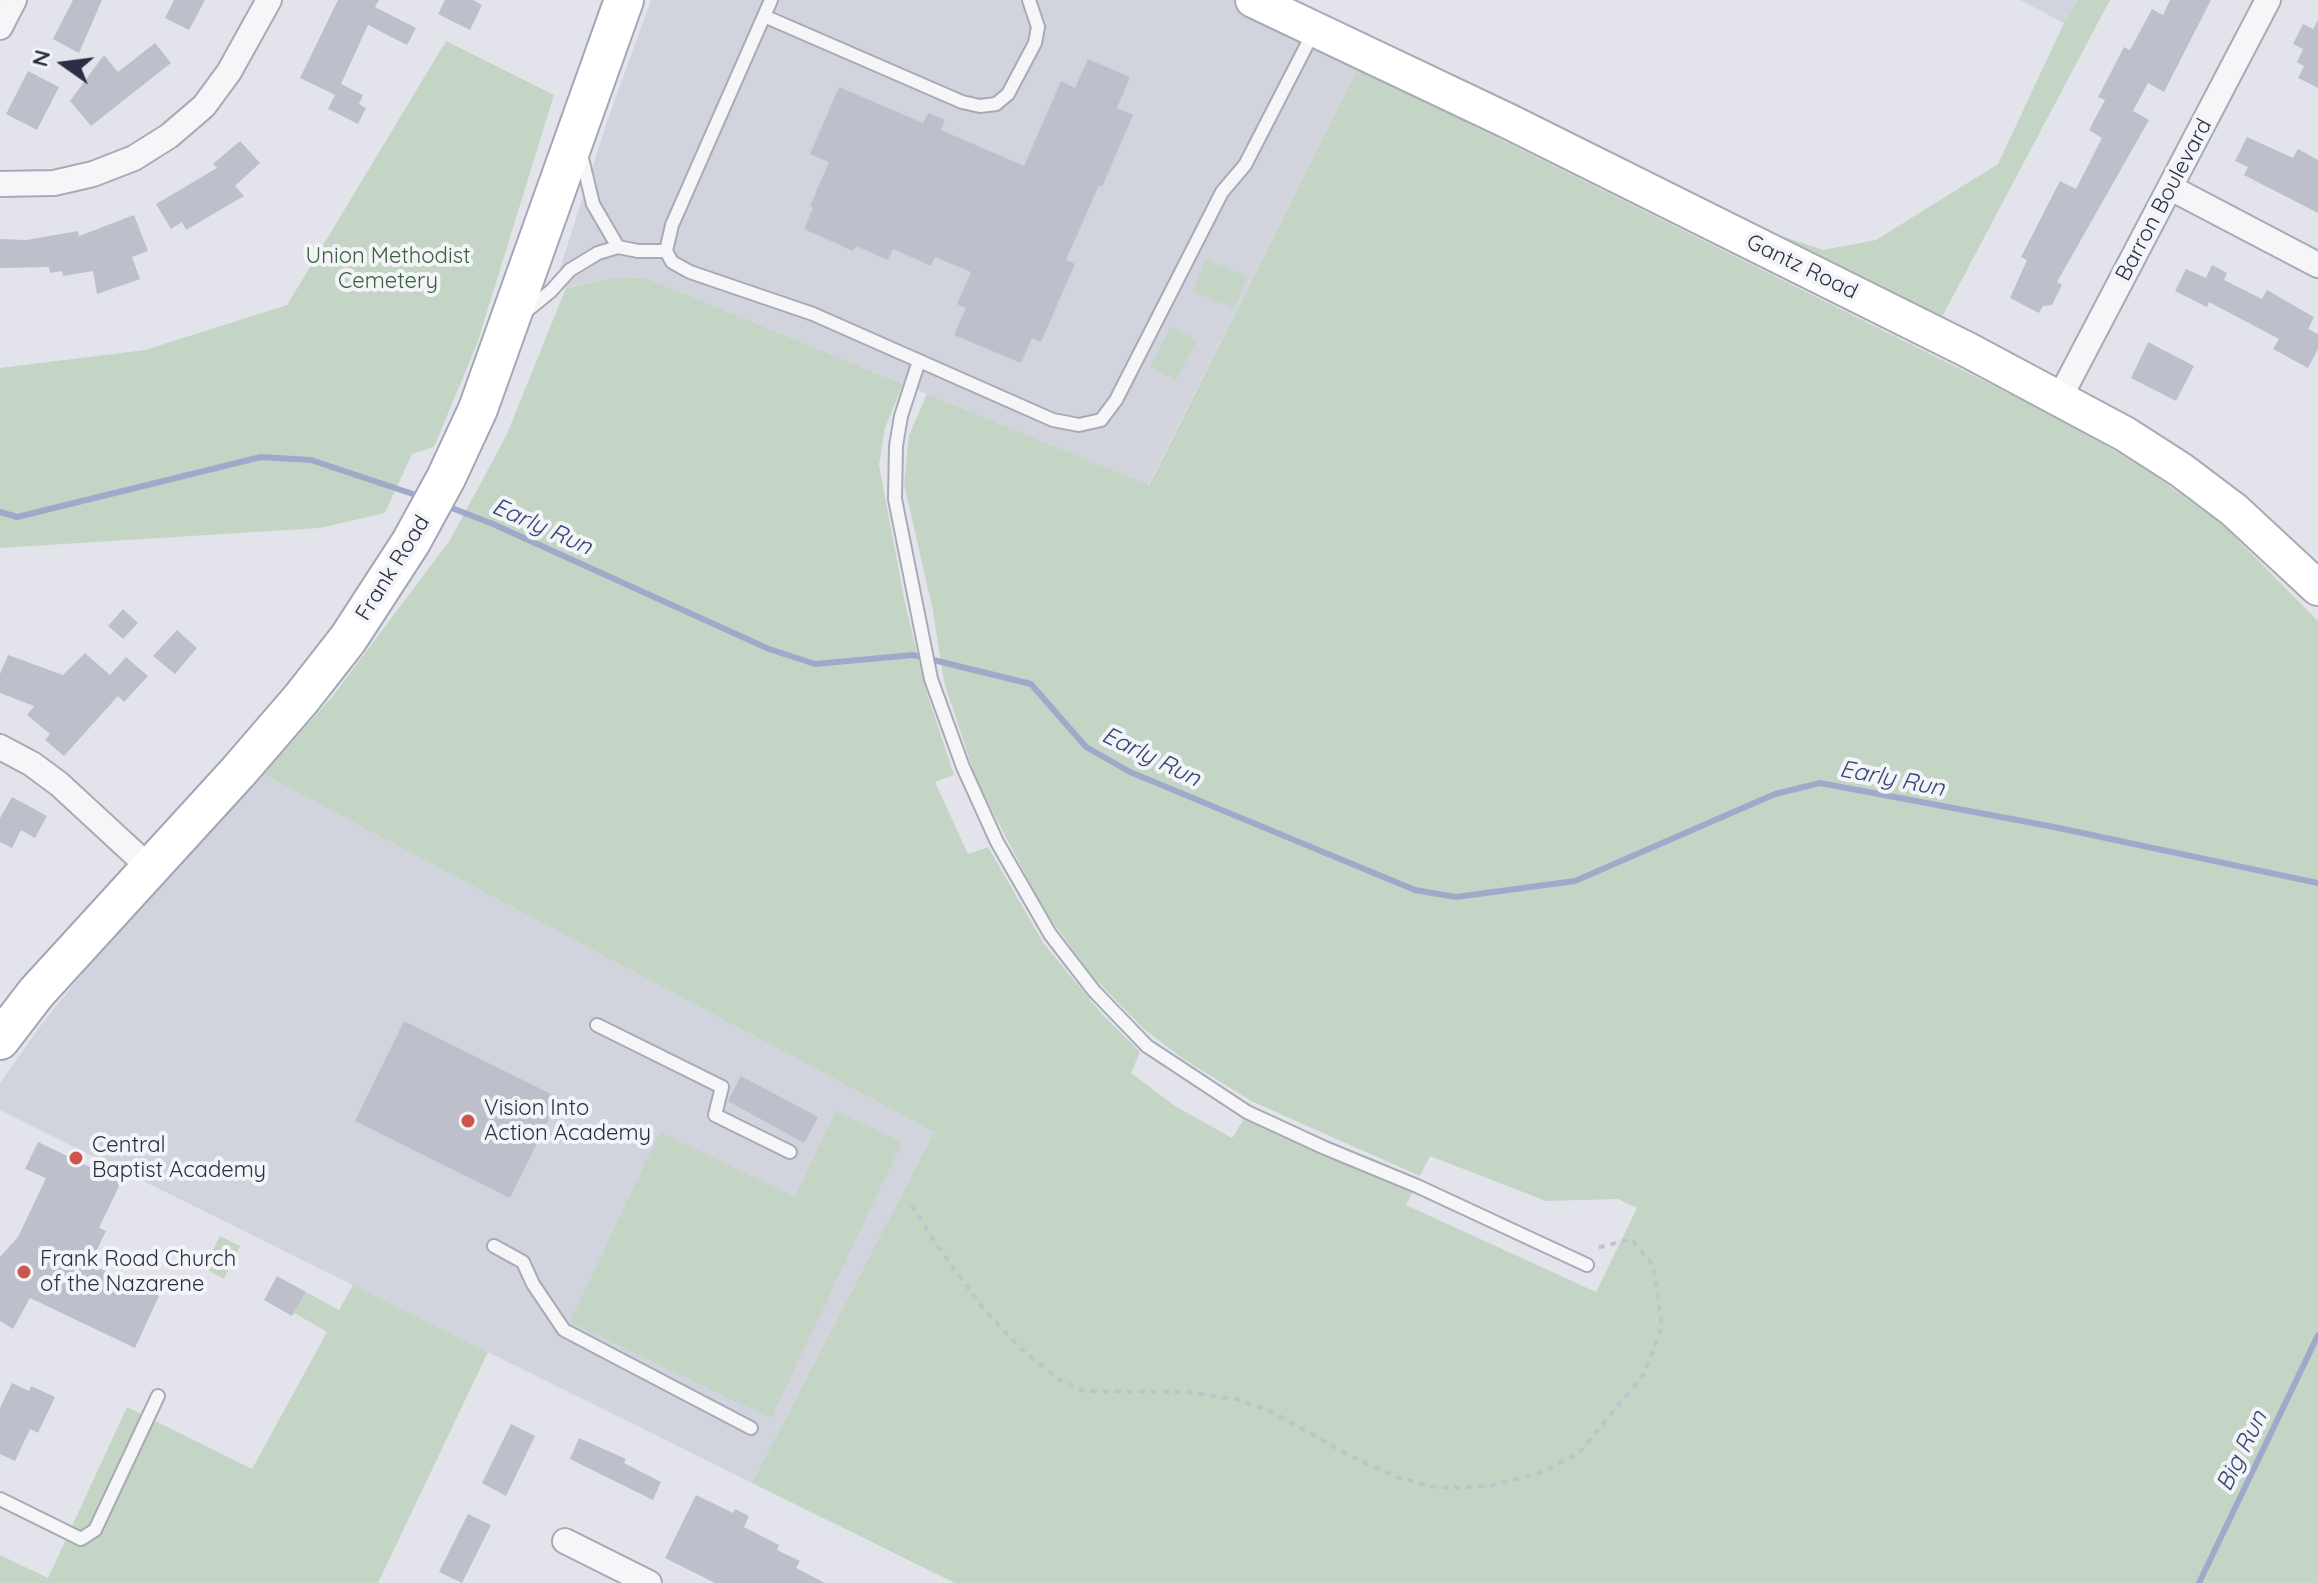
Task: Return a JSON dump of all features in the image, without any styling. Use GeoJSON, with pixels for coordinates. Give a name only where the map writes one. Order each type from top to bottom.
{"type":"FeatureCollection","features":[{"type":"Feature","properties":{"kind":"main road","name":"Frank Road"},"geometry":{"type":"LineString","coordinates":[[0,1040],[36,993],[301,699],[348,639],[411,542],[446,478],[478,409],[624,0]]}},
{"type":"Feature","properties":{"kind":"main road","name":"Gantz Road"},"geometry":{"type":"LineString","coordinates":[[1253,0],[1524,129],[1968,350],[2125,434],[2181,470],[2234,510],[2318,588]]}},
{"type":"Feature","properties":{"kind":"street"},"geometry":{"type":"LineString","coordinates":[[0,27],[14,0]]}},
{"type":"Feature","properties":{"kind":"street"},"geometry":{"type":"LineString","coordinates":[[0,184],[54,183],[93,174],[134,158],[169,136],[204,106],[229,72],[269,0]]}},
{"type":"Feature","properties":{"kind":"street","name":"Barron Boulevard"},"geometry":{"type":"LineString","coordinates":[[2059,399],[2268,0]]}},
{"type":"Feature","properties":{"kind":"street"},"geometry":{"type":"LineString","coordinates":[[2171,188],[2318,265]]}},
{"type":"Feature","properties":{"kind":"street"},"geometry":{"type":"LineString","coordinates":[[0,747],[32,764],[59,784],[150,868]]}},
{"type":"Feature","properties":{"kind":"street"},"geometry":{"type":"LineString","coordinates":[[565,1541],[649,1583]]}},
{"type":"Feature","properties":{"kind":"lane"},"geometry":{"type":"LineString","coordinates":[[771,0],[672,225],[666,251],[672,262],[690,272],[813,314],[1053,420],[1079,425],[1101,420],[1116,400],[1222,192],[1245,165],[1314,29]]}},
{"type":"Feature","properties":{"kind":"lane"},"geometry":{"type":"LineString","coordinates":[[764,16],[954,99],[980,106],[996,104],[1008,94],[1035,43],[1038,27],[1029,0]]}},
{"type":"Feature","properties":{"kind":"lane"},"geometry":{"type":"LineString","coordinates":[[576,135],[593,204],[618,247]]}},
{"type":"Feature","properties":{"kind":"lane"},"geometry":{"type":"LineString","coordinates":[[510,325],[551,291],[570,270],[598,253],[618,247],[666,251]]}},
{"type":"Feature","properties":{"kind":"lane"},"geometry":{"type":"LineString","coordinates":[[919,361],[901,416],[896,446],[895,499],[922,641],[931,679],[963,767],[997,842],[1050,934],[1094,991],[1147,1046],[1247,1112],[1587,1265]]}},
{"type":"Feature","properties":{"kind":"lane"},"geometry":{"type":"LineString","coordinates":[[597,1025],[722,1087],[715,1115],[790,1152]]}},
{"type":"Feature","properties":{"kind":"lane"},"geometry":{"type":"LineString","coordinates":[[494,1246],[523,1262],[533,1284],[564,1330],[751,1428]]}},
{"type":"Feature","properties":{"kind":"lane"},"geometry":{"type":"LineString","coordinates":[[0,1499],[81,1539],[95,1530],[158,1396]]}},
{"type":"Feature","properties":{"kind":"path"},"geometry":{"type":"LineString","coordinates":[[912,1205],[982,1307],[1022,1350],[1060,1380],[1083,1391],[1188,1392],[1240,1400],[1272,1412],[1396,1477],[1439,1488],[1490,1486],[1540,1473],[1578,1454],[1644,1374],[1662,1327],[1653,1265],[1631,1239],[1567,1256]]}},
{"type":"Feature","properties":{"kind":"shaded area"},"geometry":{"type":"Polygon","coordinates":[[[651,0],[1245,0],[1241,12],[1358,68],[1148,485],[646,278],[617,277],[553,290],[607,122],[651,0]]]}},
{"type":"Feature","properties":{"kind":"shaded area"},"geometry":{"type":"Polygon","coordinates":[[[2020,0],[2078,0],[2064,23],[2020,0]]]}},
{"type":"Feature","properties":{"kind":"shaded area","name":"Vision Into Action Academy"},"geometry":{"type":"Polygon","coordinates":[[[263,774],[934,1132],[752,1483],[0,1110],[0,1083],[41,1025],[123,923],[263,774]]]}},
{"type":"Feature","properties":{"kind":"green space"},"geometry":{"type":"Polygon","coordinates":[[[2078,0],[2110,0],[1942,317],[1779,235],[1823,250],[1876,240],[1998,164],[2064,23],[2078,0]]]}},
{"type":"Feature","properties":{"kind":"green space","name":"Union Methodist Cemetery"},"geometry":{"type":"Polygon","coordinates":[[[446,41],[554,95],[477,344],[434,447],[412,454],[385,513],[320,528],[0,548],[0,368],[145,350],[287,305],[446,41]]]}},
{"type":"Feature","properties":{"kind":"green space"},"geometry":{"type":"Polygon","coordinates":[[[1358,68],[2072,425],[2150,472],[2225,527],[2318,621],[2318,1583],[955,1583],[752,1483],[934,1132],[263,774],[332,697],[450,540],[506,436],[566,288],[617,277],[646,278],[903,384],[885,428],[879,465],[905,603],[926,690],[954,775],[935,782],[968,854],[988,847],[1044,944],[1101,1013],[1140,1052],[1131,1073],[1175,1106],[1232,1138],[1244,1119],[1412,1193],[1406,1205],[1596,1292],[1637,1208],[1618,1199],[1546,1201],[1430,1156],[1420,1176],[1251,1101],[1182,1058],[1144,1029],[1093,977],[1044,910],[977,782],[944,682],[933,611],[904,484],[909,435],[927,394],[1149,485],[1358,68]]]}},
{"type":"Feature","properties":{"kind":"green space"},"geometry":{"type":"Polygon","coordinates":[[[1206,259],[1247,277],[1234,309],[1193,291],[1206,259]]]}},
{"type":"Feature","properties":{"kind":"green space"},"geometry":{"type":"Polygon","coordinates":[[[1171,327],[1197,340],[1176,380],[1150,367],[1171,327]]]}},
{"type":"Feature","properties":{"kind":"green space"},"geometry":{"type":"Polygon","coordinates":[[[836,1111],[902,1142],[771,1418],[570,1322],[660,1132],[795,1197],[836,1111]]]}},
{"type":"Feature","properties":{"kind":"green space"},"geometry":{"type":"Polygon","coordinates":[[[220,1236],[240,1246],[224,1279],[204,1268],[220,1236]]]}},
{"type":"Feature","properties":{"kind":"green space"},"geometry":{"type":"Polygon","coordinates":[[[353,1285],[488,1352],[378,1583],[0,1583],[0,1555],[48,1578],[127,1407],[252,1469],[327,1332],[294,1313],[306,1292],[339,1310],[353,1285]]]}},
{"type":"Feature","properties":{"kind":"building"},"geometry":{"type":"Polygon","coordinates":[[[73,0],[102,0],[79,53],[53,39],[73,0]]]}},
{"type":"Feature","properties":{"kind":"building"},"geometry":{"type":"Polygon","coordinates":[[[174,0],[205,0],[189,30],[165,18],[174,0]]]}},
{"type":"Feature","properties":{"kind":"building"},"geometry":{"type":"Polygon","coordinates":[[[338,0],[379,0],[375,7],[416,28],[407,45],[368,25],[341,84],[363,95],[359,104],[366,108],[358,124],[328,109],[335,95],[300,78],[338,0]]]}},
{"type":"Feature","properties":{"kind":"building"},"geometry":{"type":"Polygon","coordinates":[[[445,0],[473,0],[482,5],[470,30],[438,14],[445,0]]]}},
{"type":"Feature","properties":{"kind":"building"},"geometry":{"type":"Polygon","coordinates":[[[2170,0],[2211,0],[2164,92],[2148,83],[2133,111],[2149,120],[2057,282],[2062,285],[2052,305],[2043,306],[2039,313],[2010,298],[2027,260],[2021,257],[2060,181],[2076,189],[2102,138],[2089,130],[2105,100],[2098,97],[2124,47],[2130,50],[2152,9],[2163,15],[2170,0]]]}},
{"type":"Feature","properties":{"kind":"building"},"geometry":{"type":"Polygon","coordinates":[[[2318,20],[2318,88],[2298,78],[2304,66],[2297,62],[2303,49],[2293,44],[2303,24],[2313,29],[2318,20]]]}},
{"type":"Feature","properties":{"kind":"building"},"geometry":{"type":"Polygon","coordinates":[[[155,43],[171,63],[91,126],[70,101],[104,55],[118,72],[155,43]]]}},
{"type":"Feature","properties":{"kind":"building"},"geometry":{"type":"Polygon","coordinates":[[[1088,59],[1130,77],[1117,108],[1133,115],[1066,260],[1075,264],[1041,342],[1032,338],[1021,363],[954,335],[966,308],[957,304],[971,272],[935,257],[931,266],[893,249],[888,260],[856,246],[853,251],[804,229],[813,208],[810,206],[829,162],[810,154],[839,87],[923,123],[928,113],[945,120],[941,130],[1024,166],[1061,81],[1075,88],[1088,59]]]}},
{"type":"Feature","properties":{"kind":"building"},"geometry":{"type":"Polygon","coordinates":[[[28,71],[59,87],[37,130],[6,114],[28,71]]]}},
{"type":"Feature","properties":{"kind":"building"},"geometry":{"type":"Polygon","coordinates":[[[2247,137],[2293,158],[2298,149],[2318,160],[2318,213],[2244,175],[2248,167],[2235,161],[2247,137]]]}},
{"type":"Feature","properties":{"kind":"building"},"geometry":{"type":"Polygon","coordinates":[[[240,141],[260,163],[235,186],[244,196],[186,230],[182,222],[171,229],[156,204],[217,168],[213,164],[240,141]]]}},
{"type":"Feature","properties":{"kind":"building"},"geometry":{"type":"Polygon","coordinates":[[[134,215],[148,251],[132,257],[140,279],[97,294],[93,271],[63,276],[62,271],[50,273],[49,267],[0,268],[0,239],[26,240],[78,231],[79,236],[134,215]]]}},
{"type":"Feature","properties":{"kind":"building"},"geometry":{"type":"Polygon","coordinates":[[[2212,265],[2227,273],[2224,280],[2262,299],[2267,290],[2314,317],[2308,329],[2318,334],[2318,349],[2308,368],[2273,349],[2279,339],[2209,302],[2207,307],[2175,291],[2186,269],[2206,278],[2212,265]]]}},
{"type":"Feature","properties":{"kind":"building"},"geometry":{"type":"Polygon","coordinates":[[[2148,342],[2194,366],[2176,401],[2131,378],[2148,342]]]}},
{"type":"Feature","properties":{"kind":"building"},"geometry":{"type":"Polygon","coordinates":[[[123,609],[138,623],[123,639],[108,626],[123,609]]]}},
{"type":"Feature","properties":{"kind":"building"},"geometry":{"type":"Polygon","coordinates":[[[177,630],[197,648],[175,674],[153,656],[177,630]]]}},
{"type":"Feature","properties":{"kind":"building"},"geometry":{"type":"Polygon","coordinates":[[[85,653],[110,675],[126,657],[148,676],[124,702],[118,696],[64,756],[45,740],[50,734],[27,715],[34,706],[0,693],[0,674],[8,655],[63,675],[85,653]]]}},
{"type":"Feature","properties":{"kind":"building"},"geometry":{"type":"Polygon","coordinates":[[[12,797],[47,816],[35,838],[21,830],[12,848],[0,842],[0,818],[12,797]]]}},
{"type":"Feature","properties":{"kind":"building"},"geometry":{"type":"Polygon","coordinates":[[[404,1021],[559,1098],[510,1198],[355,1121],[404,1021]]]}},
{"type":"Feature","properties":{"kind":"building"},"geometry":{"type":"Polygon","coordinates":[[[741,1076],[818,1117],[804,1143],[728,1101],[741,1076]]]}},
{"type":"Feature","properties":{"kind":"building"},"geometry":{"type":"Polygon","coordinates":[[[38,1142],[121,1182],[99,1228],[106,1231],[90,1264],[159,1296],[135,1348],[30,1298],[13,1329],[0,1321],[0,1257],[18,1237],[46,1178],[25,1169],[38,1142]]]}},
{"type":"Feature","properties":{"kind":"building"},"geometry":{"type":"Polygon","coordinates":[[[277,1276],[306,1292],[292,1316],[264,1300],[277,1276]]]}},
{"type":"Feature","properties":{"kind":"building"},"geometry":{"type":"Polygon","coordinates":[[[12,1383],[29,1391],[31,1386],[55,1397],[38,1433],[30,1429],[15,1461],[0,1454],[0,1408],[12,1383]]]}},
{"type":"Feature","properties":{"kind":"building"},"geometry":{"type":"Polygon","coordinates":[[[511,1424],[535,1436],[506,1496],[482,1483],[511,1424]]]}},
{"type":"Feature","properties":{"kind":"building"},"geometry":{"type":"Polygon","coordinates":[[[579,1438],[626,1459],[624,1463],[661,1482],[653,1500],[570,1459],[579,1438]]]}},
{"type":"Feature","properties":{"kind":"building"},"geometry":{"type":"Polygon","coordinates":[[[696,1495],[733,1513],[735,1509],[749,1516],[744,1527],[779,1545],[777,1550],[800,1561],[796,1568],[825,1583],[715,1583],[665,1558],[696,1495]]]}},
{"type":"Feature","properties":{"kind":"building"},"geometry":{"type":"Polygon","coordinates":[[[468,1514],[491,1525],[462,1583],[439,1572],[468,1514]]]}},
{"type":"Feature","properties":{"kind":"waterway","name":"Early Run"},"geometry":{"type":"LineString","coordinates":[[0,512],[17,517],[261,457],[311,460],[422,497]]}},
{"type":"Feature","properties":{"kind":"waterway","name":"Early Run"},"geometry":{"type":"LineString","coordinates":[[444,505],[493,524],[769,649],[815,664],[913,655],[1031,684],[1086,747],[1130,772],[1415,890],[1456,897],[1575,881],[1775,794],[1820,783],[2054,827],[2318,883]]}},
{"type":"Feature","properties":{"kind":"waterway","name":"Big Run"},"geometry":{"type":"LineString","coordinates":[[2199,1583],[2318,1335]]}},
{"type":"Feature","properties":{"kind":"place","name":"Vision Into Action Academy"},"geometry":{"type":"Point","coordinates":[468,1121]}},
{"type":"Feature","properties":{"kind":"place","name":"Central Baptist Academy"},"geometry":{"type":"Point","coordinates":[76,1158]}},
{"type":"Feature","properties":{"kind":"place","name":"Frank Road Church of the Nazarene"},"geometry":{"type":"Point","coordinates":[24,1272]}}]}
